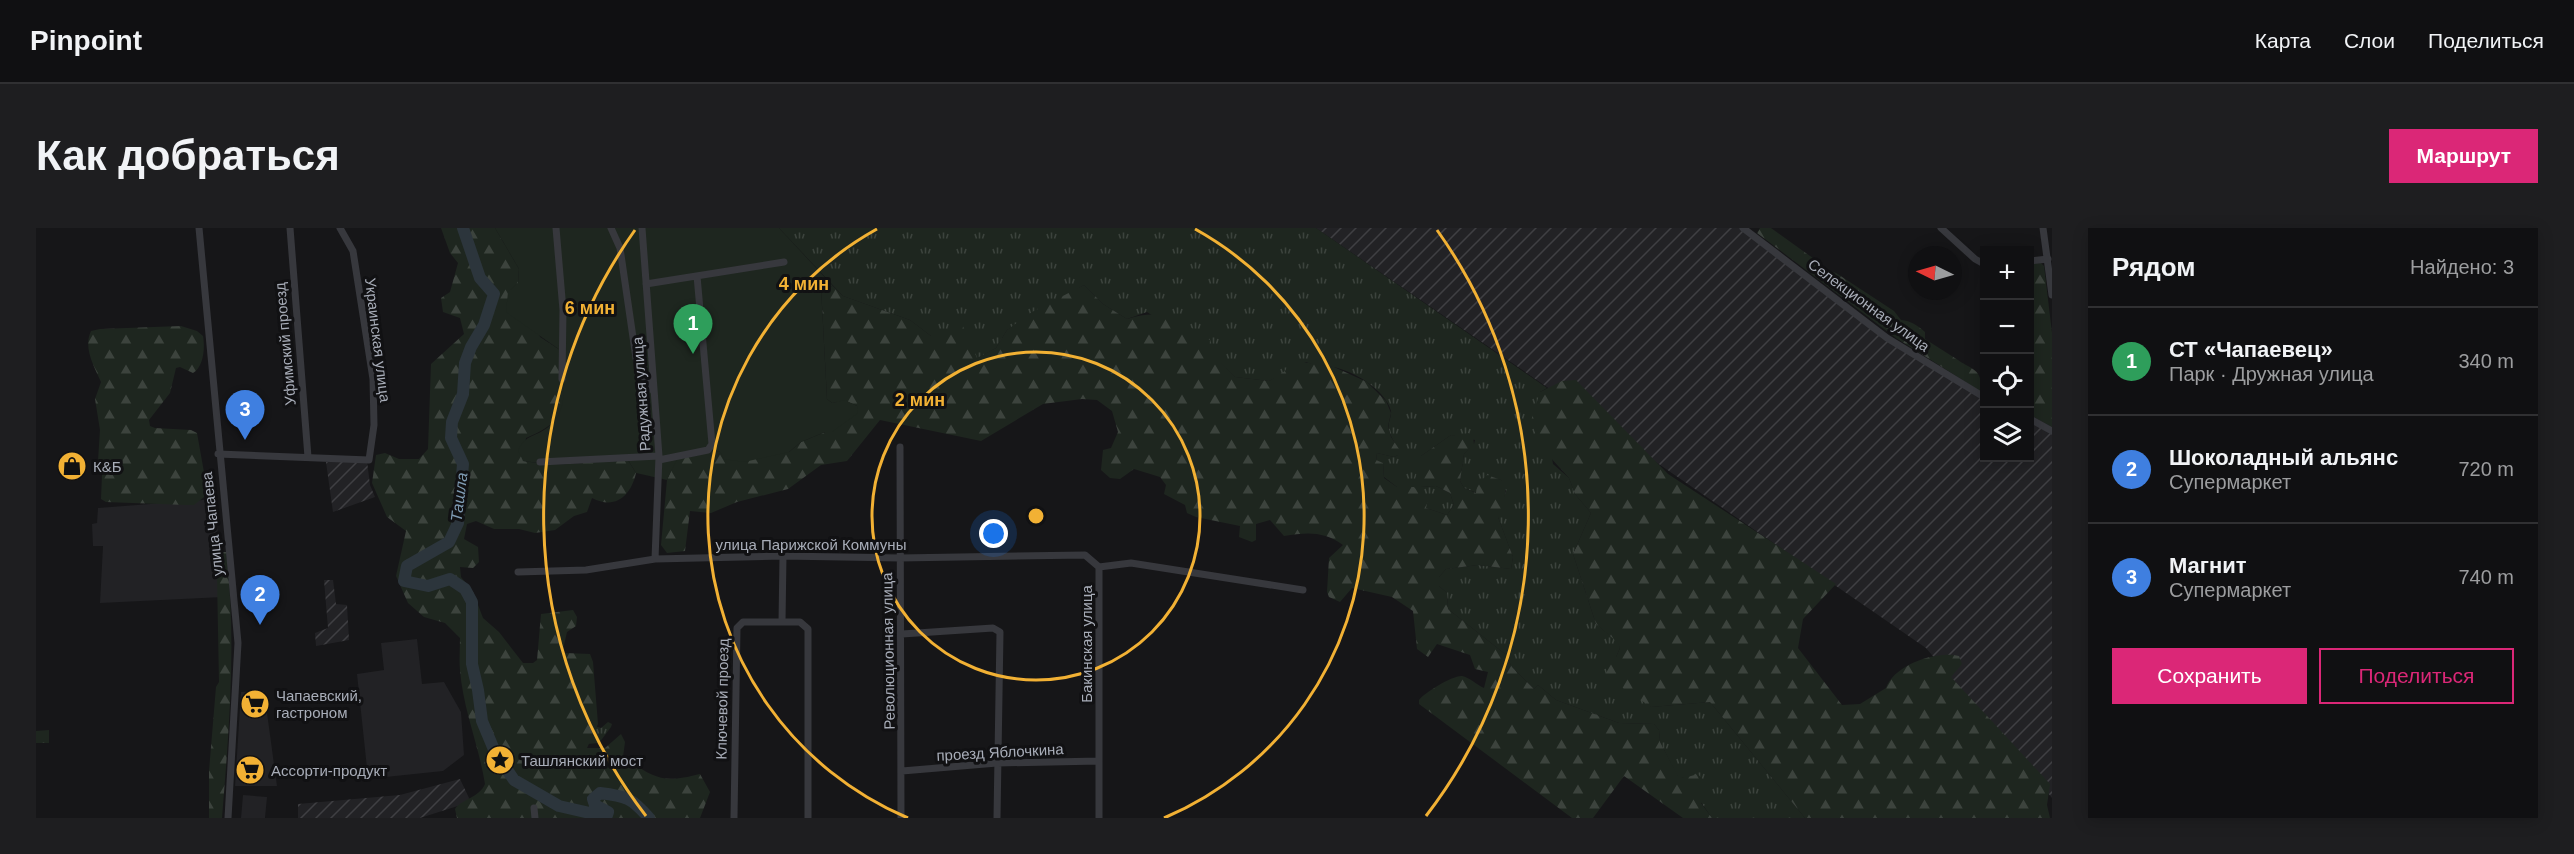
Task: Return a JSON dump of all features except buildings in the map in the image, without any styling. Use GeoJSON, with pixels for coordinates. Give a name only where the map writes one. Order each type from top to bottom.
{"type":"FeatureCollection","features":[{"type":"Feature","properties":{"kind":"street","name":"улица Чапаева"},"geometry":{"type":"LineString","coordinates":[[199,228],[218,454],[238,643],[228,818]]}},
{"type":"Feature","properties":{"kind":"street","name":"Уфимский проезд"},"geometry":{"type":"LineString","coordinates":[[290,228],[308,457]]}},
{"type":"Feature","properties":{"kind":"street","name":"Украинская улица"},"geometry":{"type":"LineString","coordinates":[[308,457],[369,460],[374,425],[373,379],[353,251],[340,228]]}},
{"type":"Feature","properties":{"kind":"street"},"geometry":{"type":"LineString","coordinates":[[556,228],[563,310],[562,379]]}},
{"type":"Feature","properties":{"kind":"street"},"geometry":{"type":"LineString","coordinates":[[610,228],[620,248],[636,358],[640,372],[655,394]]}},
{"type":"Feature","properties":{"kind":"street","name":"Радужная улица"},"geometry":{"type":"LineString","coordinates":[[642,228],[659,458],[655,559]]}},
{"type":"Feature","properties":{"kind":"street","name":"Селекционная улица"},"geometry":{"type":"LineString","coordinates":[[1743,228],[1887,338],[1980,395]]}},
{"type":"Feature","properties":{"kind":"street"},"geometry":{"type":"LineString","coordinates":[[1941,228],[1980,262]]}},
{"type":"Feature","properties":{"kind":"street"},"geometry":{"type":"LineString","coordinates":[[2043,228],[2052,295]]}},
{"type":"Feature","properties":{"kind":"street"},"geometry":{"type":"LineString","coordinates":[[2034,261],[2048,259]]}},
{"type":"Feature","properties":{"kind":"street"},"geometry":{"type":"LineString","coordinates":[[646,284],[784,262]]}},
{"type":"Feature","properties":{"kind":"street"},"geometry":{"type":"LineString","coordinates":[[540,462],[659,458],[708,450],[712,444],[698,276]]}},
{"type":"Feature","properties":{"kind":"street"},"geometry":{"type":"LineString","coordinates":[[2034,421],[2052,430]]}},
{"type":"Feature","properties":{"kind":"street","name":"Революционная улица"},"geometry":{"type":"LineString","coordinates":[[900,447],[901,818]]}},
{"type":"Feature","properties":{"kind":"street"},"geometry":{"type":"LineString","coordinates":[[218,454],[308,457]]}},
{"type":"Feature","properties":{"kind":"street","name":"улица Парижской Коммуны"},"geometry":{"type":"LineString","coordinates":[[518,572],[586,570],[655,559],[783,556],[900,558],[1085,555],[1099,567]]}},
{"type":"Feature","properties":{"kind":"street"},"geometry":{"type":"LineString","coordinates":[[782,622],[783,556]]}},
{"type":"Feature","properties":{"kind":"street","name":"Бакинская улица"},"geometry":{"type":"LineString","coordinates":[[1099,818],[1099,567],[1131,563],[1303,590]]}},
{"type":"Feature","properties":{"kind":"street","name":"Ключевой проезд"},"geometry":{"type":"LineString","coordinates":[[734,818],[737,628],[742,622],[803,623],[808,629],[808,818]]}},
{"type":"Feature","properties":{"kind":"street"},"geometry":{"type":"LineString","coordinates":[[902,634],[993,628],[1000,632],[997,818]]}},
{"type":"Feature","properties":{"kind":"street","name":"проезд Яблочкина"},"geometry":{"type":"LineString","coordinates":[[902,771],[997,763],[1099,761]]}},
{"type":"Feature","properties":{"kind":"street"},"geometry":{"type":"LineString","coordinates":[[534,808],[535,818]]}},
{"type":"Feature","properties":{"kind":"shaded area"},"geometry":{"type":"Polygon","coordinates":[[[1316,228],[1740,228],[1887,341],[1980,397],[1980,462],[2034,462],[2034,424],[2052,434],[2052,798],[1926,648],[1316,228]]]}},
{"type":"Feature","properties":{"kind":"shaded area"},"geometry":{"type":"Polygon","coordinates":[[[367,461],[370,485],[375,497],[333,512],[326,462],[367,461]]]}},
{"type":"Feature","properties":{"kind":"shaded area"},"geometry":{"type":"Polygon","coordinates":[[[215,499],[223,597],[100,603],[103,546],[93,546],[92,524],[97,523],[98,508],[215,499]]]}},
{"type":"Feature","properties":{"kind":"shaded area"},"geometry":{"type":"Polygon","coordinates":[[[324,580],[333,580],[336,604],[347,605],[349,640],[316,646],[315,633],[328,628],[324,580]]]}},
{"type":"Feature","properties":{"kind":"shaded area"},"geometry":{"type":"Polygon","coordinates":[[[417,639],[422,684],[444,682],[461,712],[464,755],[443,771],[376,778],[375,767],[367,768],[357,674],[384,670],[381,643],[417,639]]]}},
{"type":"Feature","properties":{"kind":"shaded area"},"geometry":{"type":"Polygon","coordinates":[[[264,691],[277,786],[235,786],[241,692],[264,691]]]}},
{"type":"Feature","properties":{"kind":"shaded area"},"geometry":{"type":"Polygon","coordinates":[[[460,779],[469,798],[467,803],[420,818],[298,818],[298,804],[400,795],[460,779]]]}},
{"type":"Feature","properties":{"kind":"shaded area"},"geometry":{"type":"Polygon","coordinates":[[[243,795],[267,797],[265,818],[241,818],[243,795]]]}},
{"type":"Feature","properties":{"kind":"green space"},"geometry":{"type":"Polygon","coordinates":[[[441,228],[495,228],[519,269],[518,283],[540,337],[560,350],[564,403],[554,421],[543,430],[526,438],[523,461],[554,465],[628,460],[636,473],[630,488],[621,499],[608,502],[592,498],[587,512],[574,516],[555,530],[535,533],[519,529],[494,529],[476,521],[467,524],[464,539],[478,547],[479,562],[473,568],[460,567],[461,577],[473,592],[483,618],[499,632],[523,663],[533,663],[537,660],[541,614],[573,610],[577,617],[576,626],[567,632],[563,649],[565,653],[590,654],[593,662],[598,724],[587,748],[605,748],[621,734],[625,742],[623,757],[643,770],[667,779],[700,774],[710,792],[700,818],[457,818],[455,809],[458,805],[479,792],[485,784],[462,685],[460,638],[445,623],[424,617],[408,603],[396,576],[406,531],[387,517],[372,483],[376,455],[385,453],[399,459],[419,459],[428,449],[431,364],[464,334],[460,318],[443,312],[441,298],[450,292],[458,263],[450,253],[441,228]]]}},
{"type":"Feature","properties":{"kind":"green space"},"geometry":{"type":"Polygon","coordinates":[[[495,228],[779,228],[833,286],[821,287],[827,399],[832,403],[845,400],[857,406],[858,413],[832,432],[825,432],[801,442],[789,452],[744,462],[724,459],[720,452],[714,450],[678,457],[667,480],[636,473],[628,460],[554,465],[523,461],[518,450],[522,444],[555,420],[563,402],[560,350],[506,312],[508,292],[518,283],[519,269],[495,228]]]}},
{"type":"Feature","properties":{"kind":"green space"},"geometry":{"type":"Polygon","coordinates":[[[779,228],[1316,228],[1547,388],[1540,392],[1553,464],[1569,478],[1575,494],[1591,513],[1573,554],[1596,624],[1618,642],[1620,648],[1616,657],[1651,707],[1710,702],[1805,818],[1712,818],[1684,778],[1678,777],[1660,742],[1659,730],[1654,724],[1619,723],[1556,700],[1538,685],[1534,689],[1512,667],[1505,654],[1448,609],[1447,593],[1439,586],[1439,577],[1446,569],[1478,565],[1511,569],[1513,557],[1498,517],[1506,491],[1501,480],[1491,477],[1477,493],[1464,488],[1460,481],[1464,454],[1475,440],[1451,435],[1421,456],[1420,487],[1436,486],[1450,493],[1454,505],[1447,515],[1426,508],[1414,487],[1397,487],[1384,477],[1383,463],[1376,461],[1377,453],[1394,457],[1398,455],[1389,427],[1391,411],[1388,403],[1375,389],[1349,372],[1306,362],[1269,381],[1235,377],[1208,351],[1147,312],[1127,319],[1103,304],[1084,285],[1007,330],[996,348],[976,359],[931,336],[910,320],[843,296],[779,228]]]}},
{"type":"Feature","properties":{"kind":"green space"},"geometry":{"type":"Polygon","coordinates":[[[1760,228],[1771,228],[1817,261],[1822,268],[1836,273],[1894,311],[1901,320],[1919,327],[1925,332],[1925,339],[1978,374],[1980,391],[1896,338],[1757,233],[1760,228]]]}},
{"type":"Feature","properties":{"kind":"green space"},"geometry":{"type":"Polygon","coordinates":[[[2041,263],[2044,266],[2052,333],[2052,427],[2034,417],[2034,264],[2041,263]]]}},
{"type":"Feature","properties":{"kind":"green space"},"geometry":{"type":"Polygon","coordinates":[[[1084,285],[1103,304],[1127,319],[1151,314],[1162,315],[1190,327],[1210,340],[1209,351],[1235,377],[1269,381],[1296,361],[1334,367],[1367,382],[1386,401],[1391,413],[1388,426],[1391,437],[1399,449],[1398,455],[1394,457],[1377,453],[1376,460],[1383,463],[1384,478],[1397,487],[1414,487],[1428,499],[1426,508],[1447,515],[1454,505],[1450,493],[1436,486],[1420,487],[1415,480],[1421,456],[1451,435],[1460,436],[1468,433],[1473,436],[1474,445],[1464,454],[1460,481],[1464,488],[1476,493],[1477,485],[1487,475],[1501,480],[1506,485],[1504,503],[1507,508],[1498,517],[1513,557],[1511,569],[1478,565],[1446,569],[1439,577],[1439,586],[1447,593],[1448,609],[1505,654],[1512,667],[1534,689],[1538,685],[1556,700],[1619,723],[1654,724],[1659,730],[1660,742],[1678,776],[1684,778],[1698,774],[1707,785],[1701,803],[1712,818],[1683,818],[1624,776],[1593,818],[1572,818],[1419,704],[1419,700],[1427,693],[1458,676],[1467,678],[1484,688],[1488,672],[1475,669],[1470,655],[1437,644],[1428,657],[1417,649],[1413,611],[1392,597],[1352,588],[1340,602],[1329,597],[1327,592],[1329,558],[1343,545],[1336,540],[1315,534],[1284,536],[1270,520],[1256,524],[1256,540],[1252,542],[1239,537],[1240,526],[1187,513],[1185,505],[1164,494],[1166,485],[1160,477],[1134,469],[1120,479],[1110,478],[1101,470],[1103,450],[1111,448],[1118,432],[1112,411],[1097,400],[1082,399],[1043,404],[981,441],[880,420],[847,461],[821,465],[788,489],[737,502],[711,513],[690,511],[685,551],[667,553],[661,545],[667,480],[677,457],[714,450],[720,452],[789,452],[801,442],[825,432],[857,406],[846,401],[832,403],[827,399],[821,287],[833,286],[843,296],[910,320],[931,336],[962,324],[977,358],[996,348],[1007,330],[1032,312],[1084,285]]]}},
{"type":"Feature","properties":{"kind":"green space"},"geometry":{"type":"Polygon","coordinates":[[[181,326],[197,331],[203,336],[202,362],[193,373],[180,367],[176,368],[170,393],[149,420],[150,426],[155,428],[191,430],[197,433],[205,478],[204,497],[194,505],[106,502],[101,499],[102,475],[98,461],[100,430],[95,399],[101,382],[89,350],[91,331],[181,326]]]}},
{"type":"Feature","properties":{"kind":"green space"},"geometry":{"type":"Polygon","coordinates":[[[1576,380],[1668,474],[1836,584],[1803,619],[1798,648],[1842,705],[1860,704],[1886,688],[1898,672],[1917,661],[1939,655],[1959,656],[1962,664],[1951,677],[2050,784],[2047,805],[2050,818],[1805,818],[1710,702],[1651,707],[1607,677],[1606,663],[1609,658],[1616,657],[1620,648],[1617,642],[1596,624],[1573,554],[1591,513],[1575,494],[1569,478],[1540,446],[1531,421],[1540,392],[1562,381],[1576,380]]]}},
{"type":"Feature","properties":{"kind":"green space"},"geometry":{"type":"Polygon","coordinates":[[[223,552],[226,552],[231,619],[229,718],[222,818],[209,818],[209,771],[216,687],[219,682],[217,576],[224,572],[223,552]]]}},
{"type":"Feature","properties":{"kind":"green space"},"geometry":{"type":"Polygon","coordinates":[[[608,722],[612,724],[611,727],[599,743],[587,744],[592,725],[601,728],[608,722]]]}},
{"type":"Feature","properties":{"kind":"green space"},"geometry":{"type":"Polygon","coordinates":[[[49,730],[49,743],[36,743],[36,731],[49,730]]]}},
{"type":"Feature","properties":{"kind":"waterway","name":"Ташла"},"geometry":{"type":"LineString","coordinates":[[463,228],[480,278],[494,294],[484,325],[465,363],[463,394],[452,422],[451,438],[463,464],[458,523],[449,542],[407,566],[404,581],[428,586],[450,579],[465,589],[472,602],[472,664],[482,721],[495,752],[514,780],[559,806],[590,813],[596,818]]}},
{"type":"Feature","properties":{"kind":"waterway","name":"Ташла"},"geometry":{"type":"LineString","coordinates":[[606,818],[608,812],[595,805],[593,799],[600,793],[628,799],[649,818]]}},
{"type":"Feature","properties":{"kind":"place","name":"СТ «Чапаевец»"},"geometry":{"type":"Point","coordinates":[693,354]}},
{"type":"Feature","properties":{"kind":"place","name":"Магнит"},"geometry":{"type":"Point","coordinates":[245,440]}},
{"type":"Feature","properties":{"kind":"place","name":"К&Б"},"geometry":{"type":"Point","coordinates":[72,466]}},
{"type":"Feature","properties":{"kind":"place","name":"Шоколадный альянс"},"geometry":{"type":"Point","coordinates":[260,625]}},
{"type":"Feature","properties":{"kind":"place","name":"Чапаевский, гастроном"},"geometry":{"type":"Point","coordinates":[255,704]}},
{"type":"Feature","properties":{"kind":"place","name":"Ташлянский мост"},"geometry":{"type":"Point","coordinates":[500,760]}},
{"type":"Feature","properties":{"kind":"place","name":"Ассорти-продукт"},"geometry":{"type":"Point","coordinates":[250,770]}}]}
